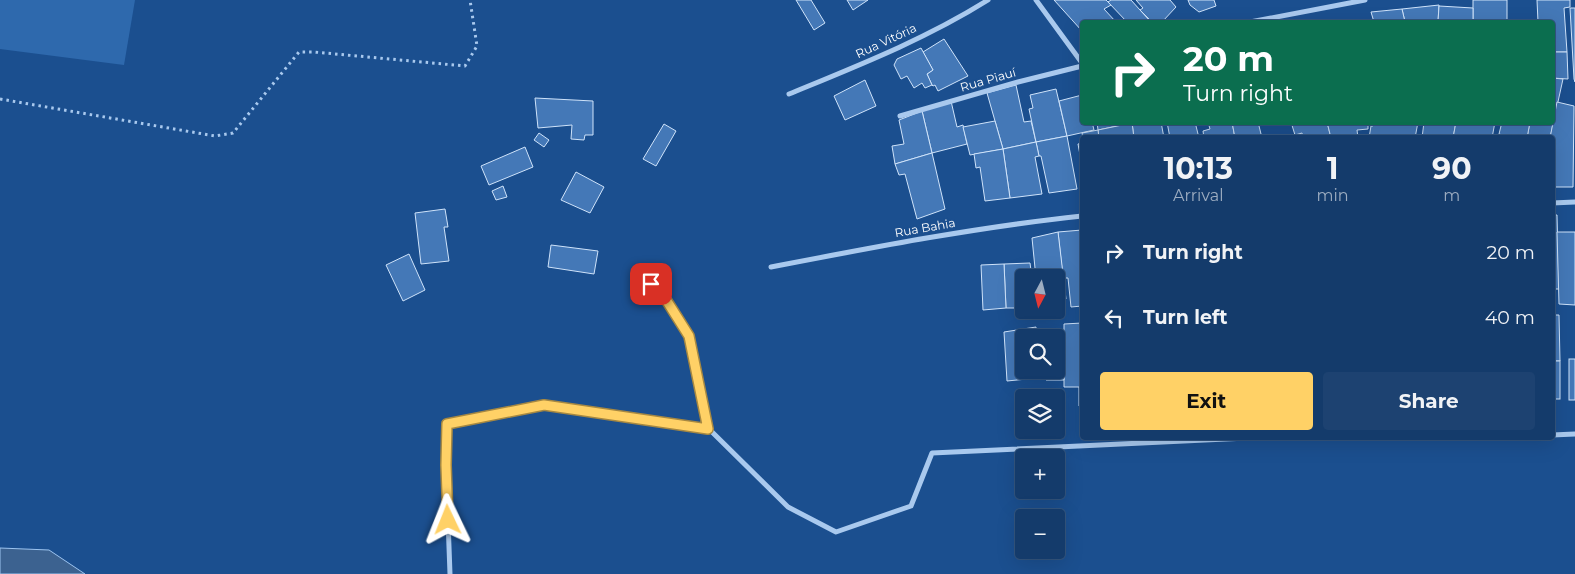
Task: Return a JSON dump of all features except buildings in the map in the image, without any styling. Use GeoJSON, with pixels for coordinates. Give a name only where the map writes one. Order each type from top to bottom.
{"type":"FeatureCollection","features":[{"type":"Feature","properties":{"kind":"street","name":"Rua Vitória"},"geometry":{"type":"LineString","coordinates":[[789,94],[907,44],[988,0]]}},
{"type":"Feature","properties":{"kind":"street"},"geometry":{"type":"LineString","coordinates":[[1036,0],[1080,61]]}},
{"type":"Feature","properties":{"kind":"street"},"geometry":{"type":"LineString","coordinates":[[1260,20],[1365,0]]}},
{"type":"Feature","properties":{"kind":"street","name":"Rua Piauí"},"geometry":{"type":"LineString","coordinates":[[900,116],[1080,65]]}},
{"type":"Feature","properties":{"kind":"street"},"geometry":{"type":"LineString","coordinates":[[1555,203],[1575,202]]}},
{"type":"Feature","properties":{"kind":"street","name":"Rua Bahia"},"geometry":{"type":"LineString","coordinates":[[771,267],[1014,223],[1080,216]]}},
{"type":"Feature","properties":{"kind":"street"},"geometry":{"type":"LineString","coordinates":[[637,271],[665,298],[689,336],[708,429],[788,507],[836,532],[911,506],[932,454],[1208,440]]}},
{"type":"Feature","properties":{"kind":"street"},"geometry":{"type":"LineString","coordinates":[[450,574],[446,465],[447,424],[544,405],[708,429]]}},
{"type":"Feature","properties":{"kind":"street"},"geometry":{"type":"LineString","coordinates":[[1555,435],[1575,434]]}},
{"type":"Feature","properties":{"kind":"path"},"geometry":{"type":"LineString","coordinates":[[0,100],[215,136],[234,133],[299,52],[465,66],[477,46],[470,0]]}},
{"type":"Feature","properties":{"kind":"shaded area"},"geometry":{"type":"Polygon","coordinates":[[[0,0],[135,0],[124,65],[0,49],[0,0]]]}},
{"type":"Feature","properties":{"kind":"shaded area"},"geometry":{"type":"Polygon","coordinates":[[[0,548],[49,550],[85,574],[0,574],[0,548]]]}},
{"type":"Feature","properties":{"kind":"route"},"geometry":{"type":"LineString","coordinates":[[448,520],[447,424],[544,405],[708,429],[689,336],[665,298],[651,284]]}}]}
